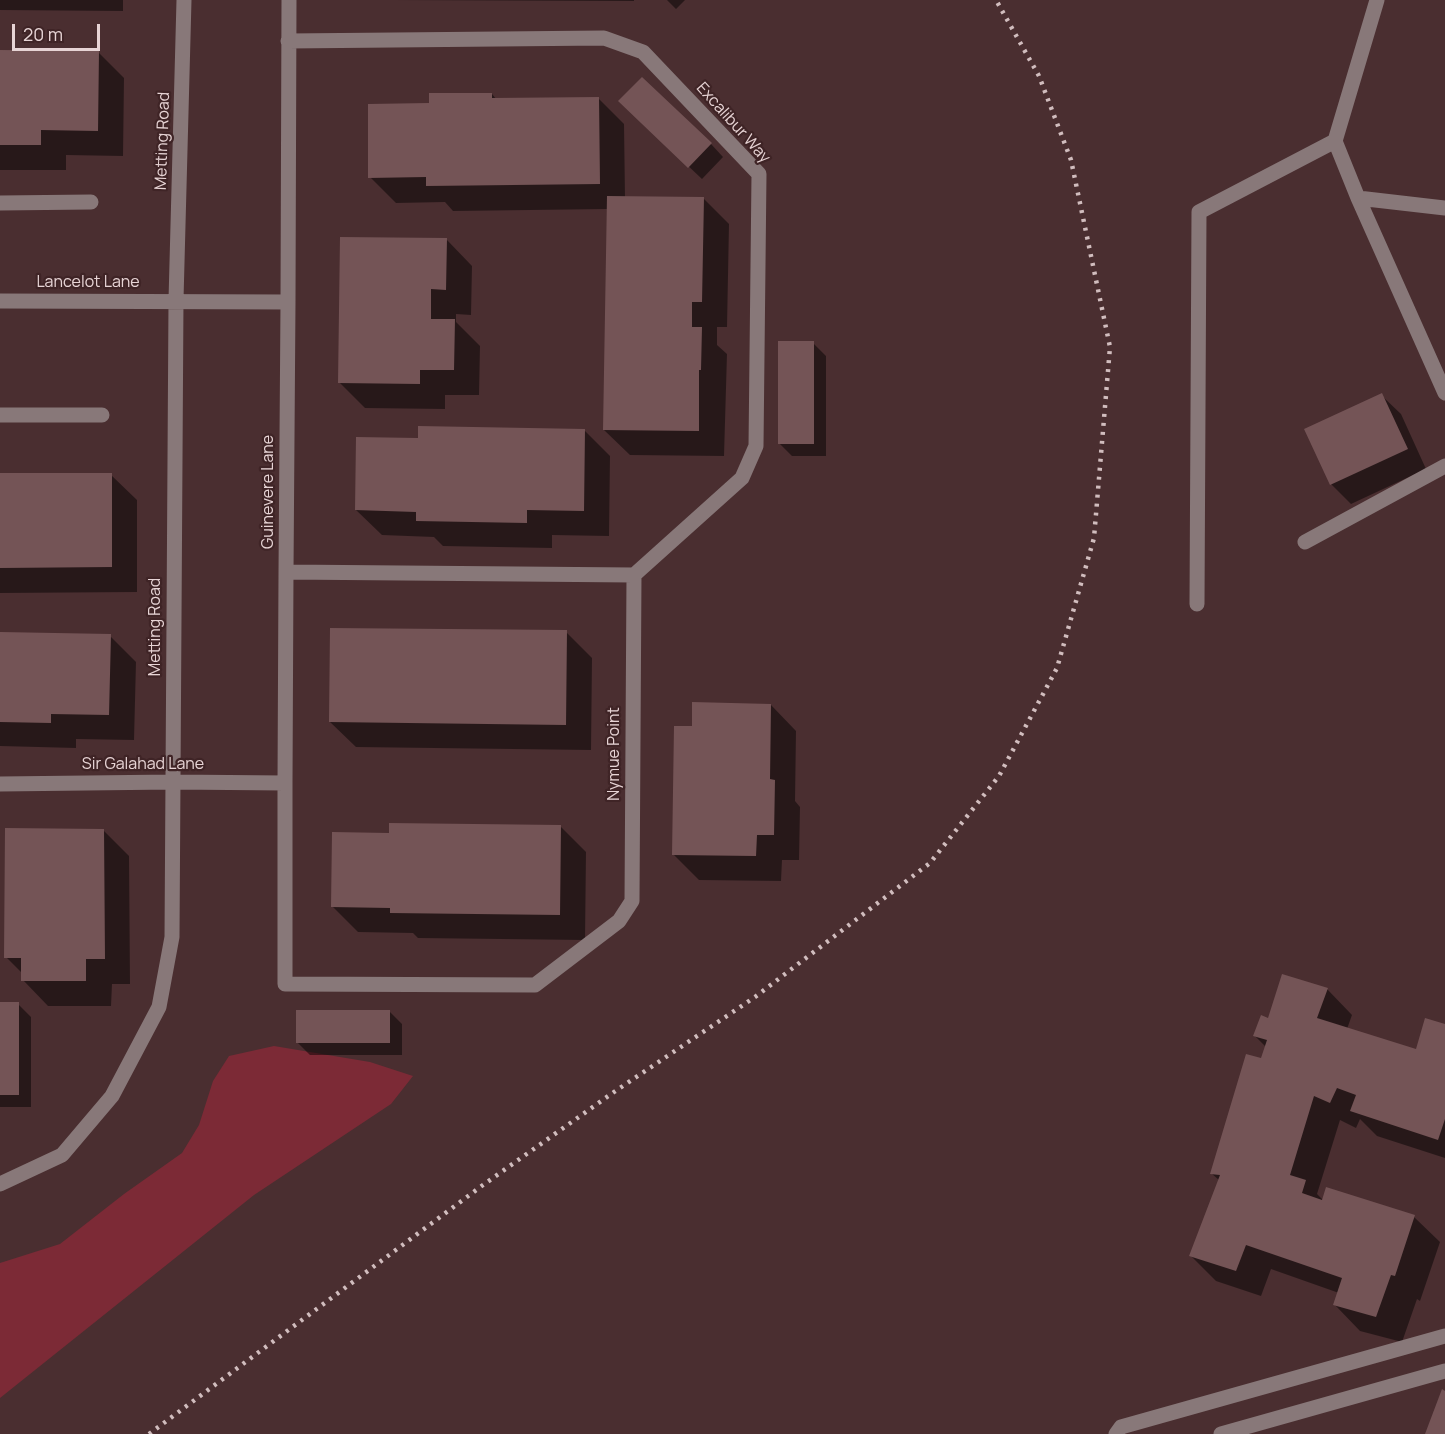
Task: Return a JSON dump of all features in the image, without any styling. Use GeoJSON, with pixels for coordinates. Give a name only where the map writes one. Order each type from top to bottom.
{"type":"FeatureCollection","features":[{"type":"Feature","properties":{"kind":"street","name":"Metting Road"},"geometry":{"type":"LineString","coordinates":[[0,1184],[62,1155],[112,1096],[159,1007],[172,937],[176,300],[184,0]]}},
{"type":"Feature","properties":{"kind":"street","name":"Guinevere Lane"},"geometry":{"type":"LineString","coordinates":[[285,984],[288,0]]}},
{"type":"Feature","properties":{"kind":"street"},"geometry":{"type":"LineString","coordinates":[[1377,0],[1335,141],[1445,393]]}},
{"type":"Feature","properties":{"kind":"street","name":"Excalibur Way"},"geometry":{"type":"LineString","coordinates":[[288,41],[604,38],[643,52],[759,174],[756,446],[742,478],[634,575]]}},
{"type":"Feature","properties":{"kind":"street"},"geometry":{"type":"LineString","coordinates":[[1197,604],[1198,212],[1335,141]]}},
{"type":"Feature","properties":{"kind":"street"},"geometry":{"type":"LineString","coordinates":[[1358,198],[1445,208]]}},
{"type":"Feature","properties":{"kind":"street"},"geometry":{"type":"LineString","coordinates":[[0,203],[91,202]]}},
{"type":"Feature","properties":{"kind":"street","name":"Lancelot Lane"},"geometry":{"type":"LineString","coordinates":[[0,301],[288,302]]}},
{"type":"Feature","properties":{"kind":"street"},"geometry":{"type":"LineString","coordinates":[[0,415],[102,416]]}},
{"type":"Feature","properties":{"kind":"street"},"geometry":{"type":"LineString","coordinates":[[1305,542],[1445,466]]}},
{"type":"Feature","properties":{"kind":"street"},"geometry":{"type":"LineString","coordinates":[[286,572],[634,575]]}},
{"type":"Feature","properties":{"kind":"street","name":"Nymue Point"},"geometry":{"type":"LineString","coordinates":[[285,984],[535,985],[619,921],[632,901],[634,575]]}},
{"type":"Feature","properties":{"kind":"street","name":"Sir Galahad Lane"},"geometry":{"type":"LineString","coordinates":[[0,784],[285,783]]}},
{"type":"Feature","properties":{"kind":"street"},"geometry":{"type":"LineString","coordinates":[[1116,1434],[1121,1427],[1445,1336]]}},
{"type":"Feature","properties":{"kind":"street"},"geometry":{"type":"LineString","coordinates":[[1221,1434],[1445,1371]]}},
{"type":"Feature","properties":{"kind":"shaded area"},"geometry":{"type":"Polygon","coordinates":[[[274,1046],[370,1062],[413,1076],[391,1104],[254,1195],[0,1398],[0,1263],[60,1244],[124,1194],[182,1153],[199,1125],[213,1081],[229,1056],[274,1046]]]}},
{"type":"Feature","properties":{"kind":"building"},"geometry":{"type":"Polygon","coordinates":[[[0,50],[99,51],[98,131],[41,130],[41,145],[0,145],[0,50]]]}},
{"type":"Feature","properties":{"kind":"building"},"geometry":{"type":"Polygon","coordinates":[[[642,77],[712,143],[688,168],[618,101],[642,77]]]}},
{"type":"Feature","properties":{"kind":"building"},"geometry":{"type":"Polygon","coordinates":[[[429,93],[492,93],[492,98],[599,97],[600,184],[426,186],[426,177],[368,178],[368,104],[429,103],[429,93]]]}},
{"type":"Feature","properties":{"kind":"building"},"geometry":{"type":"Polygon","coordinates":[[[607,196],[704,197],[702,302],[692,302],[692,327],[702,327],[699,431],[603,430],[607,196]]]}},
{"type":"Feature","properties":{"kind":"building"},"geometry":{"type":"Polygon","coordinates":[[[340,237],[447,238],[446,290],[431,289],[431,319],[455,319],[454,370],[420,370],[420,384],[338,383],[340,237]]]}},
{"type":"Feature","properties":{"kind":"building"},"geometry":{"type":"Polygon","coordinates":[[[778,341],[814,341],[814,444],[778,444],[778,341]]]}},
{"type":"Feature","properties":{"kind":"building"},"geometry":{"type":"Polygon","coordinates":[[[1382,393],[1408,449],[1330,485],[1304,429],[1382,393]]]}},
{"type":"Feature","properties":{"kind":"building"},"geometry":{"type":"Polygon","coordinates":[[[418,426],[585,429],[584,511],[527,510],[527,523],[416,521],[416,512],[355,510],[356,437],[418,438],[418,426]]]}},
{"type":"Feature","properties":{"kind":"building"},"geometry":{"type":"Polygon","coordinates":[[[0,473],[112,473],[112,567],[0,568],[0,473]]]}},
{"type":"Feature","properties":{"kind":"building"},"geometry":{"type":"Polygon","coordinates":[[[330,628],[567,630],[566,725],[329,722],[330,628]]]}},
{"type":"Feature","properties":{"kind":"building"},"geometry":{"type":"Polygon","coordinates":[[[0,632],[111,634],[109,715],[51,714],[51,723],[0,722],[0,632]]]}},
{"type":"Feature","properties":{"kind":"building"},"geometry":{"type":"Polygon","coordinates":[[[692,702],[771,704],[770,779],[775,780],[774,835],[757,835],[756,856],[672,855],[674,726],[692,726],[692,702]]]}},
{"type":"Feature","properties":{"kind":"building"},"geometry":{"type":"Polygon","coordinates":[[[389,823],[561,825],[560,915],[390,913],[390,908],[331,907],[332,832],[389,833],[389,823]]]}},
{"type":"Feature","properties":{"kind":"building"},"geometry":{"type":"Polygon","coordinates":[[[5,828],[104,829],[105,959],[86,959],[86,981],[21,981],[21,958],[4,958],[5,828]]]}},
{"type":"Feature","properties":{"kind":"building"},"geometry":{"type":"Polygon","coordinates":[[[1282,974],[1328,988],[1317,1018],[1416,1049],[1425,1018],[1445,1024],[1445,1119],[1438,1140],[1350,1111],[1356,1095],[1337,1088],[1330,1103],[1314,1096],[1290,1175],[1306,1180],[1302,1193],[1322,1200],[1326,1187],[1415,1215],[1395,1276],[1391,1275],[1376,1317],[1333,1305],[1342,1278],[1246,1245],[1236,1271],[1189,1256],[1220,1175],[1210,1174],[1246,1054],[1261,1058],[1267,1040],[1253,1036],[1261,1015],[1268,1018],[1282,974]]]}},
{"type":"Feature","properties":{"kind":"building"},"geometry":{"type":"Polygon","coordinates":[[[0,1002],[19,1002],[19,1095],[0,1095],[0,1002]]]}},
{"type":"Feature","properties":{"kind":"building"},"geometry":{"type":"Polygon","coordinates":[[[296,1010],[390,1010],[390,1043],[296,1043],[296,1010]]]}},
{"type":"Feature","properties":{"kind":"building"},"geometry":{"type":"Polygon","coordinates":[[[1442,1389],[1445,1391],[1445,1434],[1425,1434],[1442,1389]]]}},
{"type":"Feature","properties":{"kind":"railway"},"geometry":{"type":"LineString","coordinates":[[149,1434],[483,1185],[614,1092],[755,997],[930,863],[999,776],[1057,668],[1094,538],[1110,347],[1071,160],[1039,76],[996,0]]}}]}
